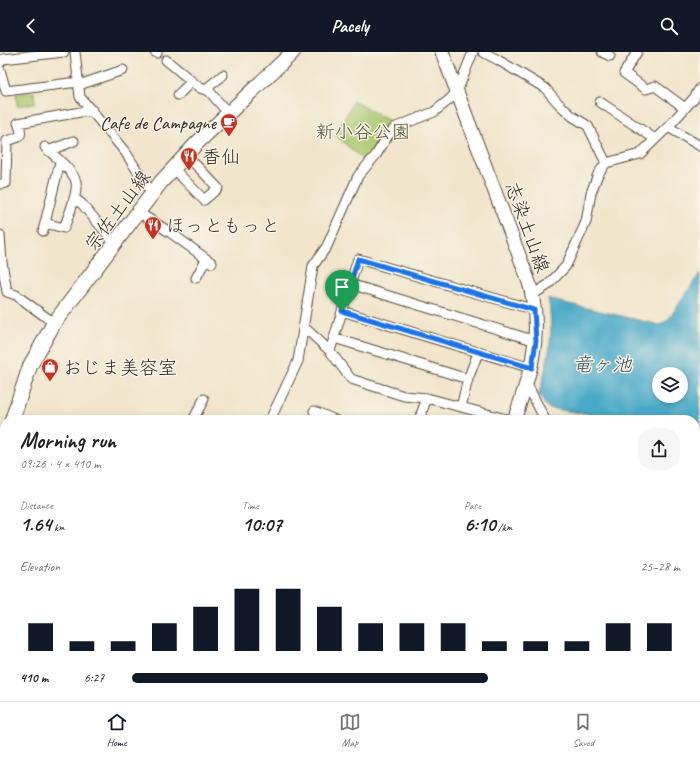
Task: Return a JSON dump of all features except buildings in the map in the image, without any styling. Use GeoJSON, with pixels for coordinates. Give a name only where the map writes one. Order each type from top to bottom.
{"type":"FeatureCollection","features":[{"type":"Feature","properties":{"kind":"main road","name":"宗佐土山線"},"geometry":{"type":"LineString","coordinates":[[14,415],[30,366],[54,322],[138,212],[185,155],[293,52]]}},
{"type":"Feature","properties":{"kind":"main road","name":"志染土山線"},"geometry":{"type":"LineString","coordinates":[[442,52],[525,271],[532,294],[536,341],[532,368],[516,415]]}},
{"type":"Feature","properties":{"kind":"street"},"geometry":{"type":"LineString","coordinates":[[0,63],[3,59],[64,52]]}},
{"type":"Feature","properties":{"kind":"street"},"geometry":{"type":"LineString","coordinates":[[75,52],[80,97],[126,153],[152,194]]}},
{"type":"Feature","properties":{"kind":"street"},"geometry":{"type":"LineString","coordinates":[[272,415],[298,361],[313,266],[327,246],[358,176],[376,156],[389,134],[396,126],[434,112],[457,92],[473,52]]}},
{"type":"Feature","properties":{"kind":"street"},"geometry":{"type":"LineString","coordinates":[[483,52],[545,88],[572,116],[588,126],[606,163]]}},
{"type":"Feature","properties":{"kind":"street"},"geometry":{"type":"LineString","coordinates":[[637,52],[624,74],[646,89],[655,86],[685,108]]}},
{"type":"Feature","properties":{"kind":"street"},"geometry":{"type":"LineString","coordinates":[[166,60],[192,81],[200,90],[209,90],[229,114]]}},
{"type":"Feature","properties":{"kind":"street"},"geometry":{"type":"LineString","coordinates":[[0,70],[6,91],[78,83],[113,77],[123,70]]}},
{"type":"Feature","properties":{"kind":"street"},"geometry":{"type":"LineString","coordinates":[[200,90],[223,75]]}},
{"type":"Feature","properties":{"kind":"street"},"geometry":{"type":"LineString","coordinates":[[178,94],[192,81]]}},
{"type":"Feature","properties":{"kind":"street"},"geometry":{"type":"LineString","coordinates":[[532,294],[548,285],[566,266],[586,222],[591,193],[598,174],[606,163],[640,154],[668,127],[694,98],[700,88]]}},
{"type":"Feature","properties":{"kind":"street"},"geometry":{"type":"LineString","coordinates":[[600,102],[655,139]]}},
{"type":"Feature","properties":{"kind":"street"},"geometry":{"type":"LineString","coordinates":[[0,184],[6,183],[7,141],[19,137],[22,132],[18,123],[92,110]]}},
{"type":"Feature","properties":{"kind":"street"},"geometry":{"type":"LineString","coordinates":[[668,127],[700,146]]}},
{"type":"Feature","properties":{"kind":"street"},"geometry":{"type":"LineString","coordinates":[[60,162],[44,227],[64,228],[76,191],[76,181],[71,172],[47,149],[74,141]]}},
{"type":"Feature","properties":{"kind":"street"},"geometry":{"type":"LineString","coordinates":[[173,168],[204,200],[219,187],[185,155]]}},
{"type":"Feature","properties":{"kind":"street"},"geometry":{"type":"LineString","coordinates":[[74,198],[82,204],[115,243]]}},
{"type":"Feature","properties":{"kind":"street"},"geometry":{"type":"LineString","coordinates":[[138,212],[171,233],[209,261],[196,278]]}},
{"type":"Feature","properties":{"kind":"street"},"geometry":{"type":"LineString","coordinates":[[0,235],[3,292],[16,295],[54,322]]}},
{"type":"Feature","properties":{"kind":"street"},"geometry":{"type":"LineString","coordinates":[[330,351],[358,259],[534,310]]}},
{"type":"Feature","properties":{"kind":"street"},"geometry":{"type":"LineString","coordinates":[[350,284],[536,341]]}},
{"type":"Feature","properties":{"kind":"street"},"geometry":{"type":"LineString","coordinates":[[342,311],[532,368]]}},
{"type":"Feature","properties":{"kind":"street"},"geometry":{"type":"LineString","coordinates":[[304,327],[330,351],[351,379],[404,396],[427,398],[491,415]]}},
{"type":"Feature","properties":{"kind":"street"},"geometry":{"type":"LineString","coordinates":[[334,338],[468,379]]}},
{"type":"Feature","properties":{"kind":"street"},"geometry":{"type":"LineString","coordinates":[[460,407],[468,379],[478,353]]}},
{"type":"Feature","properties":{"kind":"street"},"geometry":{"type":"LineString","coordinates":[[527,384],[542,415]]}},
{"type":"Feature","properties":{"kind":"street"},"geometry":{"type":"LineString","coordinates":[[421,415],[427,398]]}},
{"type":"Feature","properties":{"kind":"street"},"geometry":{"type":"LineString","coordinates":[[196,415],[204,400]]}},
{"type":"Feature","properties":{"kind":"street"},"geometry":{"type":"LineString","coordinates":[[314,411],[323,415]]}},
{"type":"Feature","properties":{"kind":"green space"},"geometry":{"type":"Polygon","coordinates":[[[34,92],[35,103],[17,106],[16,94],[34,92]]]}},
{"type":"Feature","properties":{"kind":"green space","name":"新小谷公園"},"geometry":{"type":"Polygon","coordinates":[[[354,101],[395,124],[366,162],[335,135],[354,101]]]}},
{"type":"Feature","properties":{"kind":"water","name":"竜ヶ池"},"geometry":{"type":"Polygon","coordinates":[[[700,273],[700,415],[594,415],[548,408],[539,394],[550,347],[551,323],[548,298],[660,325],[668,320],[700,273]]]}},
{"type":"Feature","properties":{"kind":"place","name":"Cafe de Campagne"},"geometry":{"type":"Point","coordinates":[229,137]}},
{"type":"Feature","properties":{"kind":"place","name":"香仙"},"geometry":{"type":"Point","coordinates":[189,171]}},
{"type":"Feature","properties":{"kind":"place","name":"ほっともっと"},"geometry":{"type":"Point","coordinates":[153,240]}},
{"type":"Feature","properties":{"kind":"place","name":"おじま美容室"},"geometry":{"type":"Point","coordinates":[50,382]}},
{"type":"Feature","properties":{"kind":"route"},"geometry":{"type":"LineString","coordinates":[[358,259],[534,310],[536,341],[532,368],[478,353],[342,311],[358,259]]}}]}
